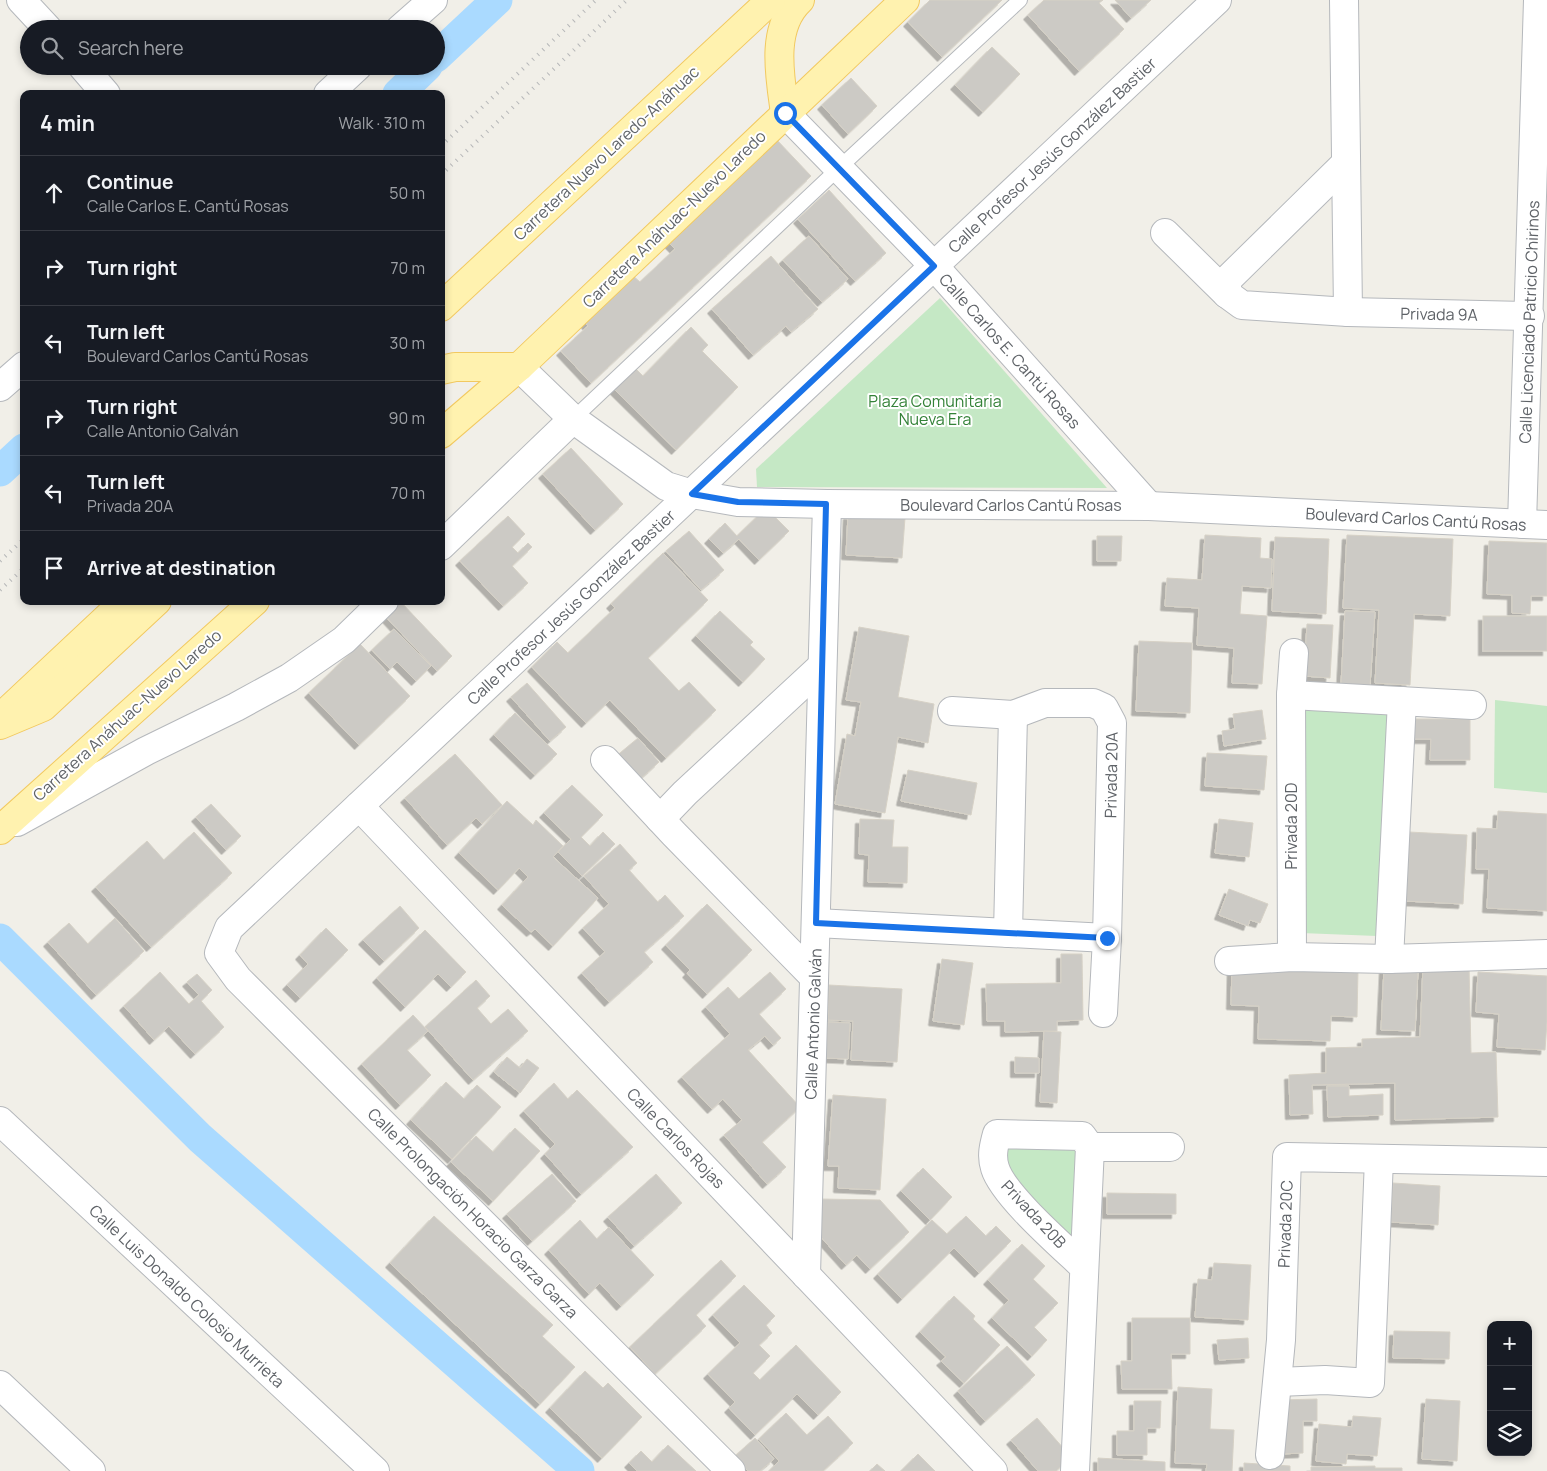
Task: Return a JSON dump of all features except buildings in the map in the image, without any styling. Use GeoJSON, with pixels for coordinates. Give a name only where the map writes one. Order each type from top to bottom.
{"type":"FeatureCollection","features":[{"type":"Feature","properties":{"kind":"main road","name":"Carretera Nuevo Laredo-Anáhuac"},"geometry":{"type":"LineString","coordinates":[[445,303],[771,0]]}},
{"type":"Feature","properties":{"kind":"main road"},"geometry":{"type":"LineString","coordinates":[[785,113],[780,74],[781,34],[786,18],[800,0]]}},
{"type":"Feature","properties":{"kind":"main road","name":"Carretera Anáhuac-Nuevo Laredo"},"geometry":{"type":"LineString","coordinates":[[445,431],[519,367],[905,0]]}},
{"type":"Feature","properties":{"kind":"main road"},"geometry":{"type":"LineString","coordinates":[[445,369],[455,367],[519,367]]}},
{"type":"Feature","properties":{"kind":"main road"},"geometry":{"type":"LineString","coordinates":[[0,718],[121,605]]}},
{"type":"Feature","properties":{"kind":"main road"},"geometry":{"type":"LineString","coordinates":[[0,725],[43,707],[153,605]]}},
{"type":"Feature","properties":{"kind":"main road","name":"Carretera Anáhuac-Nuevo Laredo"},"geometry":{"type":"LineString","coordinates":[[0,830],[251,605]]}},
{"type":"Feature","properties":{"kind":"street"},"geometry":{"type":"LineString","coordinates":[[410,20],[433,0]]}},
{"type":"Feature","properties":{"kind":"street","name":"Calle Profesor Jesús González Bastier"},"geometry":{"type":"LineString","coordinates":[[219,953],[229,928],[1217,0]]}},
{"type":"Feature","properties":{"kind":"street"},"geometry":{"type":"LineString","coordinates":[[1344,0],[1348,312]]}},
{"type":"Feature","properties":{"kind":"street","name":"Calle Licenciado Patricio Chirinos"},"geometry":{"type":"LineString","coordinates":[[1534,525],[1530,316],[1538,0]]}},
{"type":"Feature","properties":{"kind":"street"},"geometry":{"type":"LineString","coordinates":[[90,75],[103,90]]}},
{"type":"Feature","properties":{"kind":"street"},"geometry":{"type":"LineString","coordinates":[[332,90],[348,75]]}},
{"type":"Feature","properties":{"kind":"street","name":"Calle Carlos E. Cantú Rosas"},"geometry":{"type":"LineString","coordinates":[[785,113],[934,266],[1149,506]]}},
{"type":"Feature","properties":{"kind":"street"},"geometry":{"type":"LineString","coordinates":[[1227,294],[1227,280],[1346,164]]}},
{"type":"Feature","properties":{"kind":"street","name":"Privada 9A"},"geometry":{"type":"LineString","coordinates":[[1165,233],[1227,294],[1242,305],[1348,312],[1530,316]]}},
{"type":"Feature","properties":{"kind":"street","name":"Boulevard Carlos Cantú Rosas"},"geometry":{"type":"LineString","coordinates":[[519,367],[573,419],[666,486],[692,494],[738,502],[1149,506],[1534,525]]}},
{"type":"Feature","properties":{"kind":"street"},"geometry":{"type":"LineString","coordinates":[[0,387],[20,370]]}},
{"type":"Feature","properties":{"kind":"street"},"geometry":{"type":"LineString","coordinates":[[445,542],[573,419]]}},
{"type":"Feature","properties":{"kind":"street","name":"Calle Antonio Galván"},"geometry":{"type":"LineString","coordinates":[[806,1275],[826,504]]}},
{"type":"Feature","properties":{"kind":"street"},"geometry":{"type":"LineString","coordinates":[[0,830],[146,751],[236,707],[289,678],[344,640],[380,605]]}},
{"type":"Feature","properties":{"kind":"street","name":"Privada 20D"},"geometry":{"type":"LineString","coordinates":[[1292,957],[1291,696],[1294,653]]}},
{"type":"Feature","properties":{"kind":"street"},"geometry":{"type":"LineString","coordinates":[[660,819],[685,793],[822,666]]}},
{"type":"Feature","properties":{"kind":"street"},"geometry":{"type":"LineString","coordinates":[[1291,696],[1472,705]]}},
{"type":"Feature","properties":{"kind":"street"},"geometry":{"type":"LineString","coordinates":[[1388,959],[1402,701]]}},
{"type":"Feature","properties":{"kind":"street","name":"Privada 20A"},"geometry":{"type":"LineString","coordinates":[[952,711],[1013,715],[1045,703],[1093,703],[1104,708],[1112,723],[1107,938],[1103,1013]]}},
{"type":"Feature","properties":{"kind":"street"},"geometry":{"type":"LineString","coordinates":[[1008,933],[1013,715]]}},
{"type":"Feature","properties":{"kind":"street"},"geometry":{"type":"LineString","coordinates":[[605,760],[814,977]]}},
{"type":"Feature","properties":{"kind":"street","name":"Calle Carlos Rojas"},"geometry":{"type":"LineString","coordinates":[[359,806],[993,1471]]}},
{"type":"Feature","properties":{"kind":"street"},"geometry":{"type":"LineString","coordinates":[[816,923],[1107,938]]}},
{"type":"Feature","properties":{"kind":"street","name":"Calle Prolongación Horacio Garza Garza"},"geometry":{"type":"LineString","coordinates":[[219,953],[245,986],[731,1471]]}},
{"type":"Feature","properties":{"kind":"street"},"geometry":{"type":"LineString","coordinates":[[1229,961],[1292,957],[1388,959],[1547,954]]}},
{"type":"Feature","properties":{"kind":"street","name":"Calle Luis Donaldo Colosio Murrieta"},"geometry":{"type":"LineString","coordinates":[[0,1121],[374,1471]]}},
{"type":"Feature","properties":{"kind":"street","name":"Privada 20B"},"geometry":{"type":"LineString","coordinates":[[1075,1471],[1090,1147],[1082,1136],[997,1134],[993,1149],[995,1168],[1007,1189],[1084,1267]]}},
{"type":"Feature","properties":{"kind":"street"},"geometry":{"type":"LineString","coordinates":[[1090,1147],[1170,1147]]}},
{"type":"Feature","properties":{"kind":"street","name":"Privada 20C"},"geometry":{"type":"LineString","coordinates":[[1270,1455],[1281,1340],[1287,1157],[1547,1162]]}},
{"type":"Feature","properties":{"kind":"street"},"geometry":{"type":"LineString","coordinates":[[1278,1382],[1325,1380],[1370,1383],[1379,1159]]}},
{"type":"Feature","properties":{"kind":"street"},"geometry":{"type":"LineString","coordinates":[[0,1385],[91,1471]]}},
{"type":"Feature","properties":{"kind":"lane"},"geometry":{"type":"LineString","coordinates":[[573,419],[1020,0]]}},
{"type":"Feature","properties":{"kind":"green space","name":"Plaza Comunitaria Nueva Era"},"geometry":{"type":"Polygon","coordinates":[[[940,298],[1107,488],[757,487],[756,469],[940,298]]]}},
{"type":"Feature","properties":{"kind":"green space"},"geometry":{"type":"Polygon","coordinates":[[[1495,700],[1547,706],[1547,793],[1494,788],[1495,700]]]}},
{"type":"Feature","properties":{"kind":"green space"},"geometry":{"type":"Polygon","coordinates":[[[1297,708],[1414,713],[1402,937],[1301,933],[1297,708]]]}},
{"type":"Feature","properties":{"kind":"green space"},"geometry":{"type":"Polygon","coordinates":[[[997,1134],[1082,1136],[1084,1267],[1025,1209],[997,1134]]]}},
{"type":"Feature","properties":{"kind":"waterway"},"geometry":{"type":"LineString","coordinates":[[445,49],[497,0]]}},
{"type":"Feature","properties":{"kind":"waterway"},"geometry":{"type":"LineString","coordinates":[[402,90],[418,75]]}},
{"type":"Feature","properties":{"kind":"waterway"},"geometry":{"type":"LineString","coordinates":[[0,471],[20,453]]}},
{"type":"Feature","properties":{"kind":"waterway"},"geometry":{"type":"LineString","coordinates":[[0,939],[200,1138],[579,1471]]}},
{"type":"Feature","properties":{"kind":"railway"},"geometry":{"type":"LineString","coordinates":[[445,142],[596,0]]}},
{"type":"Feature","properties":{"kind":"railway"},"geometry":{"type":"LineString","coordinates":[[445,171],[627,0]]}},
{"type":"Feature","properties":{"kind":"railway"},"geometry":{"type":"LineString","coordinates":[[0,561],[20,543]]}},
{"type":"Feature","properties":{"kind":"railway"},"geometry":{"type":"LineString","coordinates":[[0,590],[20,572]]}},
{"type":"Feature","properties":{"kind":"route"},"geometry":{"type":"LineString","coordinates":[[785,113],[934,266],[692,494],[738,502],[826,504],[816,923],[1107,938]]}}]}
